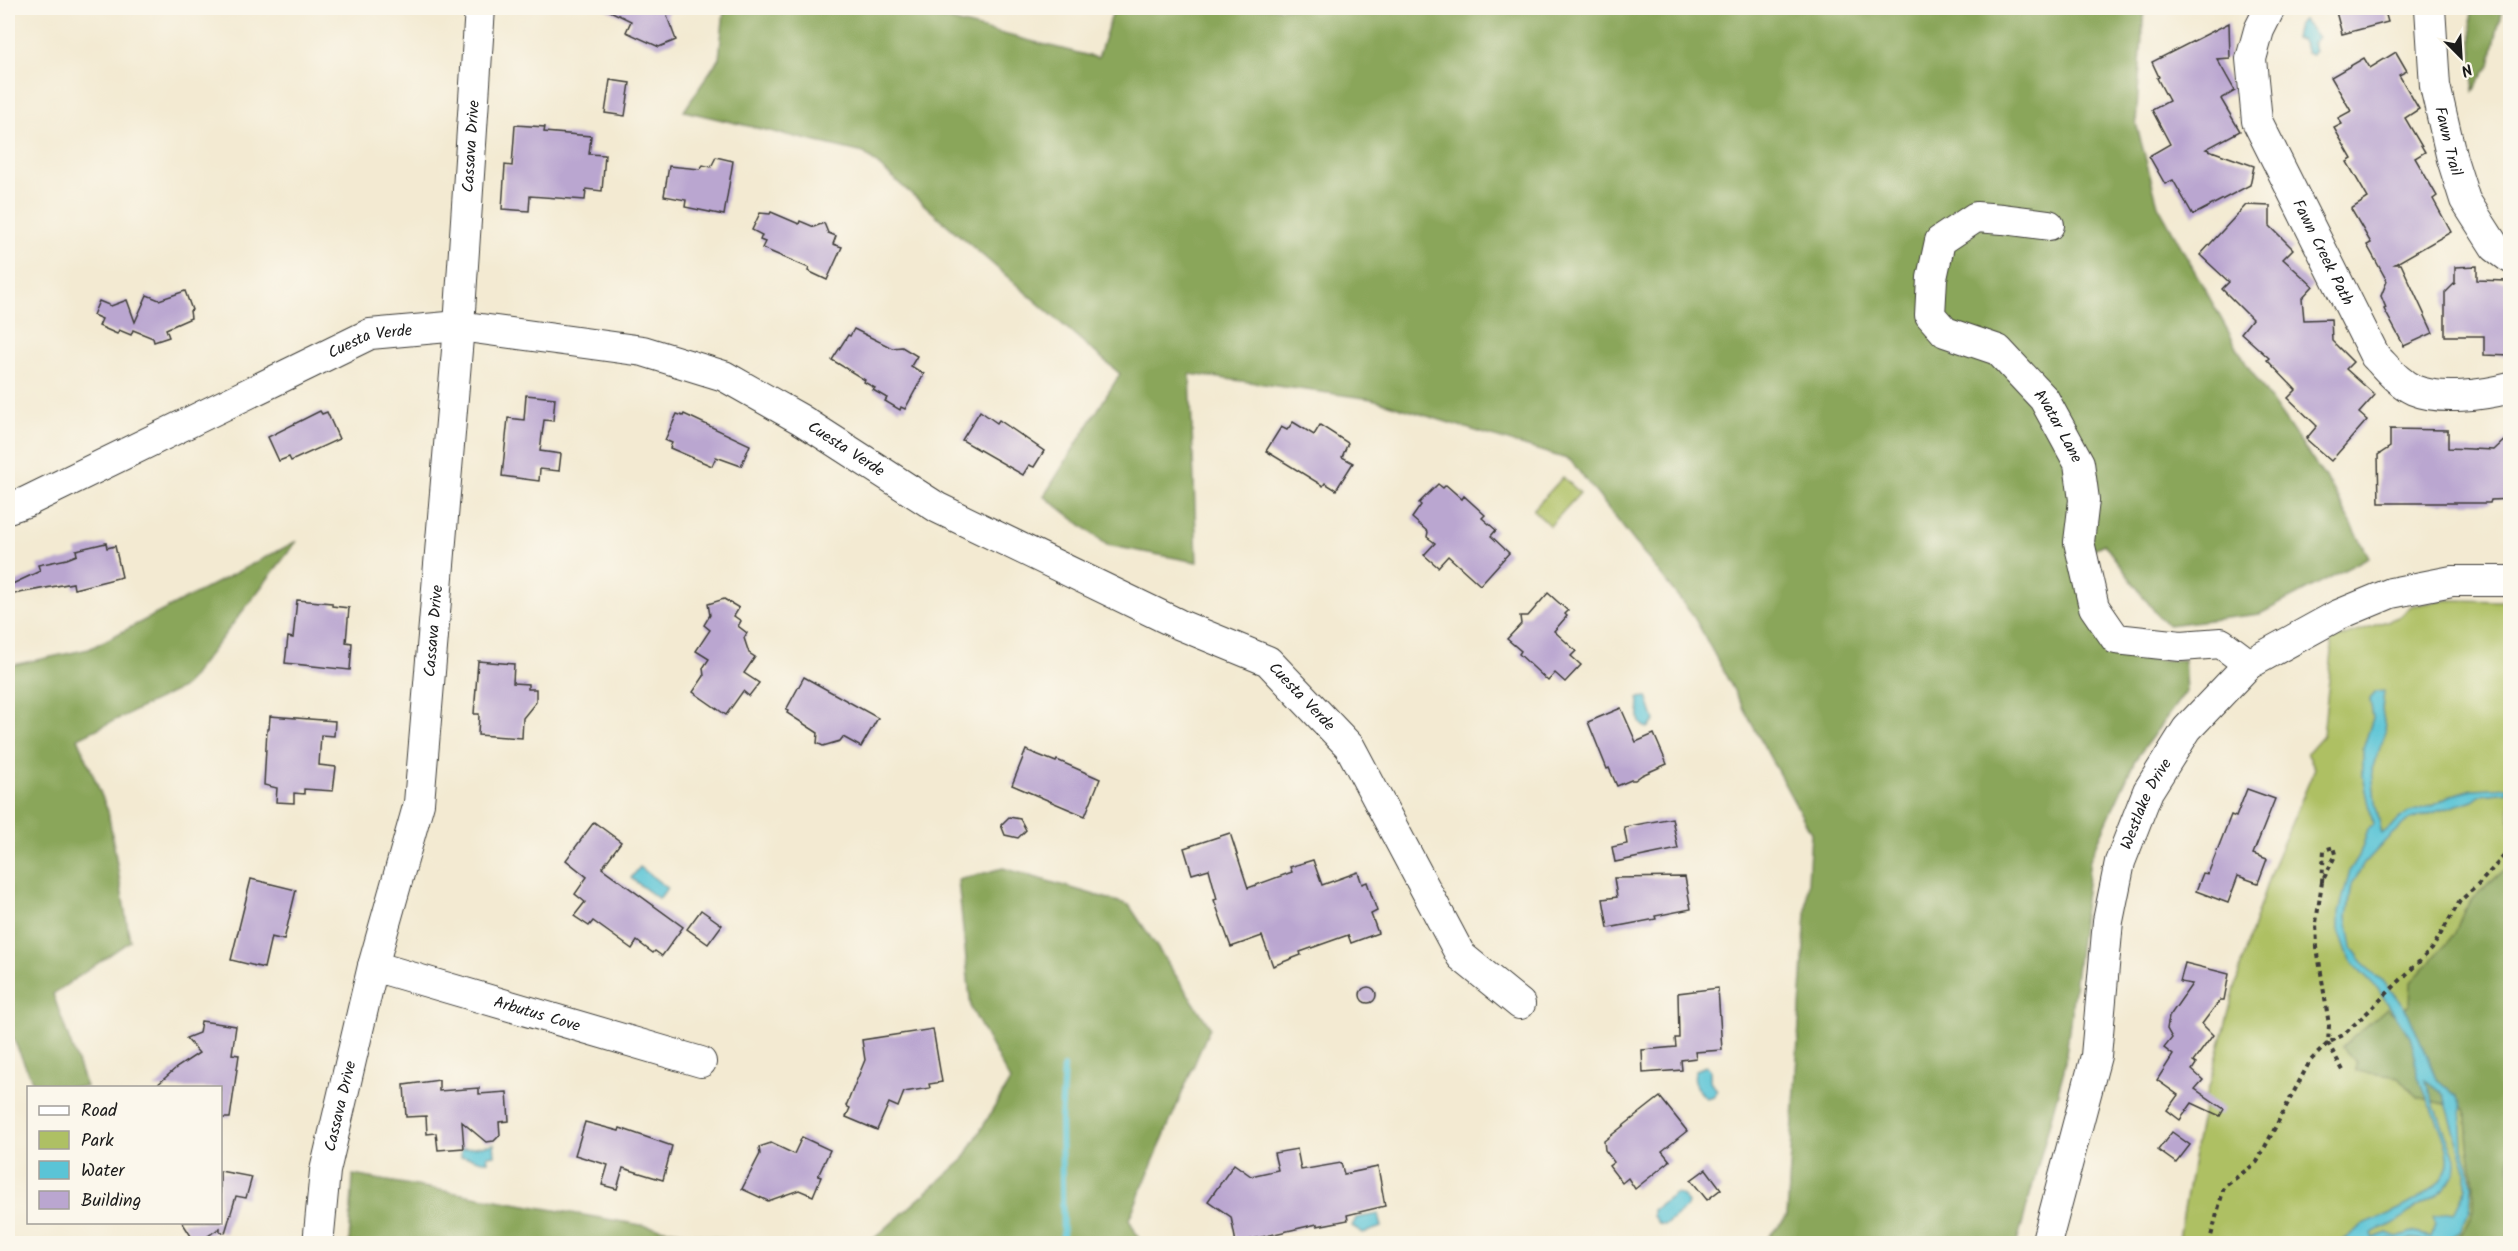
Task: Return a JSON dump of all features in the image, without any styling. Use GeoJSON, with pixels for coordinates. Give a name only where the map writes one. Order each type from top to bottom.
{"type":"FeatureCollection","features":[{"type":"Feature","properties":{"kind":"street","name":"Cassava Drive"},"geometry":{"type":"LineString","coordinates":[[318,1244],[325,1172],[373,966],[419,803],[459,326],[480,8]]}},
{"type":"Feature","properties":{"kind":"street","name":"Fawn Creek Path"},"geometry":{"type":"LineString","coordinates":[[2270,8],[2259,30],[2251,59],[2257,121],[2375,356],[2396,378],[2414,390],[2435,394],[2474,396],[2511,388]]}},
{"type":"Feature","properties":{"kind":"street","name":"Fawn Trail"},"geometry":{"type":"LineString","coordinates":[[2430,8],[2434,86],[2465,200],[2494,247],[2511,258]]}},
{"type":"Feature","properties":{"kind":"street","name":"Avatar Lane"},"geometry":{"type":"LineString","coordinates":[[2049,225],[1976,218],[1940,241],[1932,278],[1929,315],[1945,332],[1998,350],[2044,399],[2079,463],[2084,500],[2079,542],[2094,607],[2116,639],[2181,646],[2221,643],[2248,664]]}},
{"type":"Feature","properties":{"kind":"street","name":"Cuesta Verde"},"geometry":{"type":"LineString","coordinates":[[8,508],[26,502],[370,334],[459,326],[643,351],[724,376],[800,419],[938,508],[1178,624],[1268,661],[1350,747],[1461,956],[1520,1004]]}},
{"type":"Feature","properties":{"kind":"street","name":"Westlake Drive"},"geometry":{"type":"LineString","coordinates":[[2046,1244],[2096,1056],[2108,921],[2120,862],[2148,791],[2187,729],[2248,664],[2332,618],[2391,593],[2452,581],[2511,581]]}},
{"type":"Feature","properties":{"kind":"street","name":"Arbutus Cove"},"geometry":{"type":"LineString","coordinates":[[373,966],[701,1062]]}},
{"type":"Feature","properties":{"kind":"path"},"geometry":{"type":"LineString","coordinates":[[2322,882],[2336,854],[2334,846],[2324,850],[2316,923],[2317,946],[2329,1025],[2328,1043],[2338,1066],[2345,1074]]}},
{"type":"Feature","properties":{"kind":"path"},"geometry":{"type":"LineString","coordinates":[[2209,1244],[2224,1187],[2257,1162],[2310,1061],[2328,1043],[2343,1035],[2432,950],[2460,901],[2504,856],[2511,852]]}},
{"type":"Feature","properties":{"kind":"green space"},"geometry":{"type":"Polygon","coordinates":[[[721,8],[900,8],[1098,58],[1114,8],[2144,8],[2136,123],[2158,205],[2247,365],[2334,491],[2369,557],[2260,614],[2168,625],[2158,616],[2104,544],[2077,557],[2103,636],[2132,660],[2184,660],[2186,691],[2135,760],[2090,859],[2064,1070],[2017,1243],[1763,1243],[1787,1216],[1811,833],[1694,617],[1570,460],[1372,399],[1190,374],[1197,562],[1107,545],[1044,496],[1120,374],[864,153],[684,111],[719,58],[724,11],[721,8]]]}},
{"type":"Feature","properties":{"kind":"green space"},"geometry":{"type":"Polygon","coordinates":[[[2471,8],[2502,8],[2490,65],[2473,91],[2471,8]]]}},
{"type":"Feature","properties":{"kind":"green space"},"geometry":{"type":"Polygon","coordinates":[[[1563,477],[1580,493],[1550,526],[1533,510],[1563,477]]]}},
{"type":"Feature","properties":{"kind":"green space"},"geometry":{"type":"Polygon","coordinates":[[[297,541],[184,687],[78,738],[108,811],[130,941],[53,994],[86,1086],[35,1086],[8,1027],[8,666],[89,649],[297,541]]]}},
{"type":"Feature","properties":{"kind":"green space"},"geometry":{"type":"Polygon","coordinates":[[[2448,600],[2510,601],[2510,1243],[2178,1244],[2199,1125],[2244,954],[2271,871],[2315,768],[2307,753],[2323,735],[2332,652],[2330,641],[2401,616],[2410,606],[2448,600]]]}},
{"type":"Feature","properties":{"kind":"green space"},"geometry":{"type":"Polygon","coordinates":[[[2510,865],[2510,1243],[2451,1243],[2468,1224],[2474,1202],[2467,1119],[2464,1109],[2417,1097],[2399,1077],[2356,1071],[2356,1062],[2342,1047],[2387,1008],[2394,1014],[2410,1005],[2411,982],[2455,933],[2463,912],[2473,898],[2510,865]]]}},
{"type":"Feature","properties":{"kind":"green space"},"geometry":{"type":"Polygon","coordinates":[[[1003,868],[1129,905],[1210,1027],[1129,1219],[1141,1243],[869,1243],[963,1160],[1010,1081],[971,1008],[958,880],[1003,868]]]}},
{"type":"Feature","properties":{"kind":"green space"},"geometry":{"type":"Polygon","coordinates":[[[353,1175],[745,1243],[349,1243],[353,1175]]]}},
{"type":"Feature","properties":{"kind":"water"},"geometry":{"type":"Polygon","coordinates":[[[2303,20],[2318,37],[2312,44],[2315,51],[2312,54],[2307,52],[2302,41],[2295,38],[2298,25],[2303,20]]]}},
{"type":"Feature","properties":{"kind":"water"},"geometry":{"type":"Polygon","coordinates":[[[2384,691],[2382,710],[2386,733],[2372,769],[2375,802],[2382,834],[2407,813],[2434,805],[2452,795],[2473,789],[2510,787],[2510,792],[2480,795],[2473,800],[2407,821],[2364,864],[2352,885],[2347,917],[2352,948],[2372,974],[2384,981],[2408,1013],[2436,1078],[2456,1096],[2461,1105],[2463,1148],[2472,1185],[2470,1210],[2460,1232],[2449,1238],[2433,1241],[2411,1239],[2404,1243],[2390,1239],[2373,1245],[2363,1245],[2338,1243],[2361,1226],[2417,1200],[2430,1190],[2447,1169],[2448,1156],[2441,1131],[2417,1078],[2416,1058],[2410,1037],[2378,989],[2350,960],[2339,930],[2339,912],[2350,870],[2373,824],[2363,776],[2363,749],[2373,718],[2370,699],[2376,692],[2384,691]],[[2424,1078],[2456,1160],[2454,1175],[2439,1193],[2393,1224],[2371,1234],[2373,1238],[2387,1233],[2397,1237],[2412,1232],[2431,1237],[2436,1224],[2433,1217],[2449,1212],[2454,1213],[2466,1188],[2466,1170],[2444,1096],[2424,1078]]]}},
{"type":"Feature","properties":{"kind":"water"},"geometry":{"type":"Polygon","coordinates":[[[1647,697],[1655,721],[1648,728],[1643,726],[1639,720],[1638,698],[1647,697]]]}},
{"type":"Feature","properties":{"kind":"water"},"geometry":{"type":"Polygon","coordinates":[[[640,867],[667,888],[659,899],[631,878],[640,867]]]}},
{"type":"Feature","properties":{"kind":"water"},"geometry":{"type":"Polygon","coordinates":[[[1706,1066],[1710,1070],[1710,1081],[1717,1090],[1714,1096],[1706,1098],[1698,1089],[1694,1078],[1696,1070],[1706,1066]]]}},
{"type":"Feature","properties":{"kind":"water"},"geometry":{"type":"Polygon","coordinates":[[[494,1144],[495,1155],[487,1156],[488,1161],[461,1157],[461,1149],[494,1144]]]}},
{"type":"Feature","properties":{"kind":"water"},"geometry":{"type":"Polygon","coordinates":[[[1675,1194],[1681,1195],[1688,1203],[1687,1207],[1665,1225],[1659,1224],[1653,1216],[1653,1210],[1675,1194]]]}},
{"type":"Feature","properties":{"kind":"water"},"geometry":{"type":"Polygon","coordinates":[[[1379,1214],[1382,1227],[1363,1233],[1352,1226],[1356,1218],[1379,1214]]]}},
{"type":"Feature","properties":{"kind":"building"},"geometry":{"type":"Polygon","coordinates":[[[604,8],[671,8],[667,16],[676,40],[659,47],[626,32],[631,21],[604,8]]]}},
{"type":"Feature","properties":{"kind":"building"},"geometry":{"type":"Polygon","coordinates":[[[2335,8],[2384,8],[2388,22],[2342,34],[2335,8]]]}},
{"type":"Feature","properties":{"kind":"building"},"geometry":{"type":"Polygon","coordinates":[[[2229,23],[2230,58],[2217,59],[2235,91],[2221,99],[2240,131],[2206,149],[2254,166],[2250,185],[2193,215],[2173,180],[2165,184],[2149,156],[2170,144],[2152,110],[2169,101],[2157,78],[2159,77],[2152,62],[2229,23]]]}},
{"type":"Feature","properties":{"kind":"building"},"geometry":{"type":"Polygon","coordinates":[[[2396,52],[2407,71],[2399,75],[2419,109],[2405,118],[2425,152],[2415,158],[2437,196],[2433,199],[2451,232],[2395,264],[2401,264],[2433,333],[2404,346],[2384,309],[2386,308],[2381,296],[2387,281],[2367,245],[2371,243],[2351,209],[2368,198],[2347,162],[2352,159],[2334,128],[2342,124],[2338,118],[2351,111],[2331,77],[2364,58],[2370,68],[2396,52]]]}},
{"type":"Feature","properties":{"kind":"building"},"geometry":{"type":"Polygon","coordinates":[[[610,80],[630,83],[625,116],[605,113],[610,80]]]}},
{"type":"Feature","properties":{"kind":"building"},"geometry":{"type":"Polygon","coordinates":[[[515,125],[545,127],[544,132],[591,136],[589,154],[605,155],[602,191],[586,189],[585,200],[530,196],[529,211],[502,209],[505,165],[512,166],[515,125]]]}},
{"type":"Feature","properties":{"kind":"building"},"geometry":{"type":"Polygon","coordinates":[[[716,157],[733,161],[724,215],[685,207],[686,200],[664,196],[669,166],[700,169],[703,165],[711,167],[716,157]]]}},
{"type":"Feature","properties":{"kind":"building"},"geometry":{"type":"Polygon","coordinates":[[[2246,205],[2270,206],[2270,226],[2293,249],[2283,259],[2313,286],[2302,298],[2304,320],[2331,319],[2332,341],[2353,362],[2346,369],[2375,395],[2359,413],[2367,420],[2331,461],[2306,439],[2317,426],[2288,398],[2296,390],[2267,360],[2269,358],[2241,333],[2252,319],[2222,289],[2229,282],[2200,255],[2246,205]]]}},
{"type":"Feature","properties":{"kind":"building"},"geometry":{"type":"Polygon","coordinates":[[[771,212],[799,224],[800,221],[814,227],[824,223],[828,233],[836,236],[833,244],[842,247],[827,280],[808,271],[809,268],[762,248],[765,242],[760,240],[762,235],[752,230],[760,213],[770,214],[771,212]]]}},
{"type":"Feature","properties":{"kind":"building"},"geometry":{"type":"Polygon","coordinates":[[[2477,266],[2477,280],[2506,281],[2506,303],[2511,303],[2511,356],[2484,355],[2484,336],[2445,336],[2445,293],[2455,283],[2455,267],[2477,266]]]}},
{"type":"Feature","properties":{"kind":"building"},"geometry":{"type":"Polygon","coordinates":[[[185,291],[192,310],[190,311],[191,318],[166,329],[169,337],[154,342],[153,338],[133,330],[131,335],[119,330],[117,334],[99,326],[102,319],[93,315],[99,301],[111,306],[127,300],[135,322],[147,295],[159,300],[185,291]]]}},
{"type":"Feature","properties":{"kind":"building"},"geometry":{"type":"Polygon","coordinates":[[[854,329],[892,348],[902,347],[917,356],[911,366],[924,374],[905,409],[901,407],[900,410],[885,401],[887,398],[873,390],[875,388],[864,382],[865,380],[832,360],[854,329]]]}},
{"type":"Feature","properties":{"kind":"building"},"geometry":{"type":"Polygon","coordinates":[[[526,395],[555,398],[553,421],[544,420],[540,451],[561,454],[559,471],[540,469],[539,481],[502,476],[508,418],[524,420],[526,395]]]}},
{"type":"Feature","properties":{"kind":"building"},"geometry":{"type":"Polygon","coordinates":[[[320,411],[322,414],[327,412],[339,439],[291,461],[289,457],[279,461],[268,437],[320,411]]]}},
{"type":"Feature","properties":{"kind":"building"},"geometry":{"type":"Polygon","coordinates":[[[980,411],[997,423],[999,420],[1044,451],[1034,467],[1029,465],[1023,475],[962,440],[980,411]]]}},
{"type":"Feature","properties":{"kind":"building"},"geometry":{"type":"Polygon","coordinates":[[[677,414],[683,416],[684,414],[750,445],[741,466],[716,457],[712,466],[670,448],[672,443],[665,440],[677,414]]]}},
{"type":"Feature","properties":{"kind":"building"},"geometry":{"type":"Polygon","coordinates":[[[1293,422],[1314,435],[1320,425],[1348,443],[1342,457],[1353,463],[1336,490],[1325,483],[1323,486],[1266,451],[1281,427],[1287,430],[1293,422]]]}},
{"type":"Feature","properties":{"kind":"building"},"geometry":{"type":"Polygon","coordinates":[[[2390,429],[2448,430],[2448,448],[2494,450],[2511,434],[2511,499],[2491,500],[2490,503],[2379,503],[2378,455],[2390,447],[2390,429]]]}},
{"type":"Feature","properties":{"kind":"building"},"geometry":{"type":"Polygon","coordinates":[[[1438,484],[1443,488],[1446,485],[1462,499],[1464,496],[1485,515],[1482,518],[1496,530],[1491,536],[1509,553],[1480,585],[1448,556],[1438,567],[1424,555],[1435,543],[1427,537],[1428,532],[1412,518],[1421,505],[1419,503],[1438,484]]]}},
{"type":"Feature","properties":{"kind":"building"},"geometry":{"type":"Polygon","coordinates":[[[106,543],[107,548],[115,546],[122,577],[74,589],[73,583],[8,595],[8,586],[40,571],[38,565],[67,559],[77,555],[76,550],[106,543]]]}},
{"type":"Feature","properties":{"kind":"building"},"geometry":{"type":"Polygon","coordinates":[[[1548,593],[1568,611],[1565,614],[1567,616],[1554,631],[1576,651],[1571,656],[1581,665],[1565,682],[1555,673],[1548,681],[1519,654],[1521,651],[1507,639],[1521,624],[1520,616],[1528,616],[1548,593]]]}},
{"type":"Feature","properties":{"kind":"building"},"geometry":{"type":"Polygon","coordinates":[[[724,599],[739,608],[734,616],[741,621],[738,626],[747,633],[744,638],[749,653],[755,657],[744,673],[759,683],[749,696],[743,691],[726,715],[693,692],[704,676],[703,668],[709,659],[696,651],[710,630],[704,625],[710,615],[708,604],[724,599]]]}},
{"type":"Feature","properties":{"kind":"building"},"geometry":{"type":"Polygon","coordinates":[[[297,600],[332,603],[332,606],[349,608],[346,642],[352,643],[350,670],[285,663],[288,637],[293,638],[297,600]]]}},
{"type":"Feature","properties":{"kind":"building"},"geometry":{"type":"Polygon","coordinates":[[[478,661],[514,664],[513,683],[528,684],[528,689],[536,689],[536,702],[523,718],[522,738],[478,735],[479,714],[474,714],[478,661]]]}},
{"type":"Feature","properties":{"kind":"building"},"geometry":{"type":"Polygon","coordinates":[[[804,677],[878,718],[861,747],[843,737],[840,741],[823,746],[817,743],[818,733],[787,713],[786,710],[804,677]]]}},
{"type":"Feature","properties":{"kind":"building"},"geometry":{"type":"Polygon","coordinates":[[[1621,708],[1636,742],[1654,734],[1667,764],[1617,786],[1609,768],[1607,769],[1588,722],[1621,708]]]}},
{"type":"Feature","properties":{"kind":"building"},"geometry":{"type":"Polygon","coordinates":[[[270,716],[335,721],[334,736],[321,735],[319,765],[336,767],[333,791],[304,789],[304,794],[294,793],[294,803],[276,802],[277,788],[264,785],[267,729],[269,729],[270,716]]]}},
{"type":"Feature","properties":{"kind":"building"},"geometry":{"type":"Polygon","coordinates":[[[1026,750],[1056,762],[1057,760],[1100,779],[1085,816],[1012,785],[1026,750]]]}},
{"type":"Feature","properties":{"kind":"building"},"geometry":{"type":"Polygon","coordinates":[[[2247,789],[2275,799],[2253,854],[2267,859],[2258,883],[2238,876],[2228,903],[2196,891],[2203,873],[2208,874],[2231,815],[2236,817],[2247,789]]]}},
{"type":"Feature","properties":{"kind":"building"},"geometry":{"type":"Polygon","coordinates":[[[1009,817],[1020,819],[1026,830],[1018,838],[1005,835],[1001,825],[1009,817]]]}},
{"type":"Feature","properties":{"kind":"building"},"geometry":{"type":"Polygon","coordinates":[[[1672,818],[1678,849],[1615,862],[1612,847],[1627,844],[1624,827],[1672,818]]]}},
{"type":"Feature","properties":{"kind":"building"},"geometry":{"type":"Polygon","coordinates":[[[594,822],[621,842],[602,868],[683,927],[662,956],[655,951],[653,953],[637,941],[632,949],[593,921],[589,926],[574,916],[585,902],[575,894],[587,877],[566,860],[594,822]]]}},
{"type":"Feature","properties":{"kind":"building"},"geometry":{"type":"Polygon","coordinates":[[[1230,833],[1248,888],[1292,872],[1290,867],[1313,860],[1322,885],[1358,872],[1362,884],[1367,882],[1377,911],[1371,914],[1378,933],[1351,943],[1348,935],[1300,952],[1301,955],[1273,966],[1262,936],[1231,947],[1214,900],[1217,899],[1209,869],[1192,874],[1184,848],[1230,833]]]}},
{"type":"Feature","properties":{"kind":"building"},"geometry":{"type":"Polygon","coordinates":[[[1685,877],[1691,909],[1655,916],[1656,919],[1608,928],[1603,899],[1617,897],[1614,878],[1685,877]]]}},
{"type":"Feature","properties":{"kind":"building"},"geometry":{"type":"Polygon","coordinates":[[[251,879],[296,890],[284,940],[271,937],[264,968],[231,960],[251,879]]]}},
{"type":"Feature","properties":{"kind":"building"},"geometry":{"type":"Polygon","coordinates":[[[701,910],[722,925],[708,944],[687,929],[701,910]]]}},
{"type":"Feature","properties":{"kind":"building"},"geometry":{"type":"Polygon","coordinates":[[[2185,963],[2229,974],[2224,1000],[2220,1000],[2202,1024],[2213,1035],[2193,1062],[2196,1064],[2192,1070],[2203,1080],[2195,1089],[2224,1109],[2220,1116],[2192,1103],[2180,1120],[2167,1110],[2178,1095],[2157,1080],[2173,1055],[2164,1048],[2172,1038],[2167,1029],[2169,1017],[2192,984],[2180,982],[2185,963]]]}},
{"type":"Feature","properties":{"kind":"building"},"geometry":{"type":"Polygon","coordinates":[[[1365,987],[1371,987],[1376,995],[1374,1001],[1365,1003],[1360,998],[1360,992],[1365,987]]]}},
{"type":"Feature","properties":{"kind":"building"},"geometry":{"type":"Polygon","coordinates":[[[1718,988],[1722,1050],[1695,1052],[1696,1058],[1681,1060],[1682,1070],[1643,1073],[1642,1050],[1676,1047],[1675,1038],[1679,1038],[1678,993],[1718,988]]]}},
{"type":"Feature","properties":{"kind":"building"},"geometry":{"type":"Polygon","coordinates":[[[201,1021],[236,1026],[232,1054],[239,1055],[230,1118],[222,1118],[222,1086],[156,1086],[176,1068],[199,1053],[186,1038],[199,1033],[201,1021]]]}},
{"type":"Feature","properties":{"kind":"building"},"geometry":{"type":"Polygon","coordinates":[[[933,1029],[942,1082],[929,1084],[930,1088],[904,1092],[898,1107],[889,1103],[877,1130],[846,1117],[850,1108],[846,1106],[865,1060],[862,1040],[933,1029]]]}},
{"type":"Feature","properties":{"kind":"building"},"geometry":{"type":"Polygon","coordinates":[[[439,1080],[439,1091],[479,1088],[479,1094],[507,1092],[509,1121],[499,1122],[500,1135],[494,1141],[486,1142],[462,1122],[464,1148],[438,1150],[436,1133],[427,1134],[426,1116],[406,1117],[404,1085],[439,1080]]]}},
{"type":"Feature","properties":{"kind":"building"},"geometry":{"type":"Polygon","coordinates":[[[1660,1097],[1687,1131],[1662,1151],[1670,1161],[1635,1189],[1628,1178],[1622,1183],[1609,1166],[1614,1162],[1605,1150],[1604,1141],[1660,1097]]]}},
{"type":"Feature","properties":{"kind":"building"},"geometry":{"type":"Polygon","coordinates":[[[585,1122],[619,1131],[620,1128],[672,1146],[663,1180],[623,1168],[617,1189],[602,1185],[608,1165],[575,1155],[585,1122]]]}},
{"type":"Feature","properties":{"kind":"building"},"geometry":{"type":"Polygon","coordinates":[[[2172,1132],[2190,1145],[2176,1163],[2158,1150],[2172,1132]]]}},
{"type":"Feature","properties":{"kind":"building"},"geometry":{"type":"Polygon","coordinates":[[[802,1137],[830,1150],[818,1176],[821,1177],[813,1196],[799,1190],[768,1201],[742,1189],[760,1154],[759,1147],[771,1143],[794,1154],[802,1137]]]}},
{"type":"Feature","properties":{"kind":"building"},"geometry":{"type":"Polygon","coordinates":[[[1297,1149],[1301,1170],[1341,1163],[1344,1174],[1378,1167],[1385,1206],[1347,1215],[1348,1220],[1317,1226],[1317,1224],[1236,1243],[1231,1217],[1208,1201],[1234,1164],[1251,1176],[1278,1170],[1274,1153],[1297,1149]]]}},
{"type":"Feature","properties":{"kind":"building"},"geometry":{"type":"Polygon","coordinates":[[[1706,1169],[1721,1189],[1707,1200],[1691,1180],[1706,1169]]]}},
{"type":"Feature","properties":{"kind":"building"},"geometry":{"type":"Polygon","coordinates":[[[222,1171],[252,1177],[246,1198],[236,1196],[225,1233],[220,1232],[220,1228],[196,1244],[183,1224],[222,1224],[222,1171]]]}},
{"type":"Feature","properties":{"kind":"waterway"},"geometry":{"type":"LineString","coordinates":[[1063,1244],[1061,1121],[1064,1067]]}}]}
